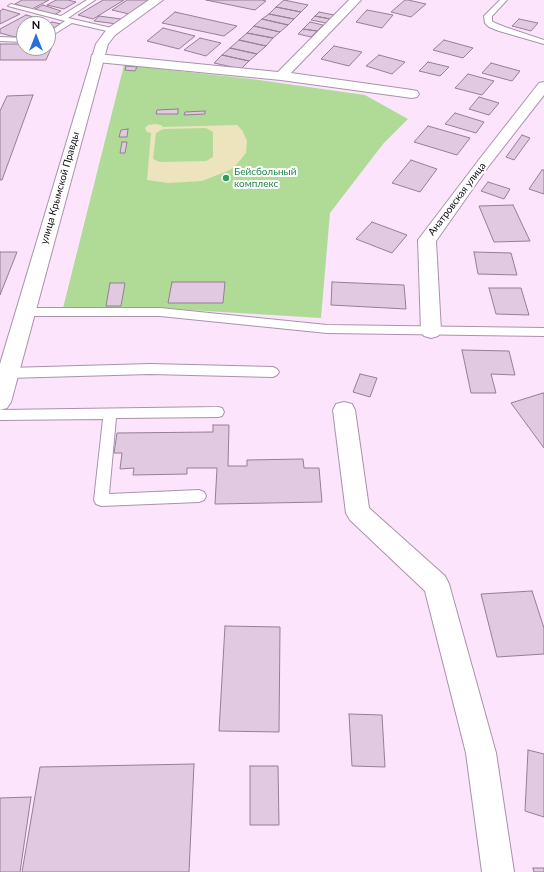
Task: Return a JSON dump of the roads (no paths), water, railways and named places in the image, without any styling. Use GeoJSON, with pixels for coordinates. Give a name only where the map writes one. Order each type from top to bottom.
{"type":"FeatureCollection","features":[{"type":"Feature","properties":{"kind":"street","name":"улица Крымской Правды"},"geometry":{"type":"LineString","coordinates":[[0,402],[24,312],[102,44],[113,31],[157,0]]}},
{"type":"Feature","properties":{"kind":"street"},"geometry":{"type":"LineString","coordinates":[[281,76],[355,0]]}},
{"type":"Feature","properties":{"kind":"street"},"geometry":{"type":"LineString","coordinates":[[97,58],[281,76],[412,94]]}},
{"type":"Feature","properties":{"kind":"street","name":"Анатровская улица"},"geometry":{"type":"LineString","coordinates":[[431,331],[427,240],[483,164],[544,86]]}},
{"type":"Feature","properties":{"kind":"street"},"geometry":{"type":"LineString","coordinates":[[344,410],[358,513],[436,584],[481,753],[498,872]]}},
{"type":"Feature","properties":{"kind":"lane"},"geometry":{"type":"LineString","coordinates":[[56,29],[92,0]]}},
{"type":"Feature","properties":{"kind":"lane"},"geometry":{"type":"LineString","coordinates":[[504,0],[488,16],[488,21],[492,25],[502,29],[544,42]]}},
{"type":"Feature","properties":{"kind":"lane"},"geometry":{"type":"LineString","coordinates":[[11,6],[113,31]]}},
{"type":"Feature","properties":{"kind":"lane"},"geometry":{"type":"LineString","coordinates":[[0,38],[16,39]]}},
{"type":"Feature","properties":{"kind":"lane"},"geometry":{"type":"LineString","coordinates":[[24,312],[160,312],[327,330],[544,332]]}},
{"type":"Feature","properties":{"kind":"lane"},"geometry":{"type":"LineString","coordinates":[[8,373],[150,369],[273,372]]}},
{"type":"Feature","properties":{"kind":"lane"},"geometry":{"type":"LineString","coordinates":[[0,415],[218,412]]}},
{"type":"Feature","properties":{"kind":"lane"},"geometry":{"type":"LineString","coordinates":[[110,413],[101,500],[199,496]]}},
{"type":"Feature","properties":{"kind":"place","name":"Бейсбольный комплекс"},"geometry":{"type":"Point","coordinates":[226,178]}}]}
